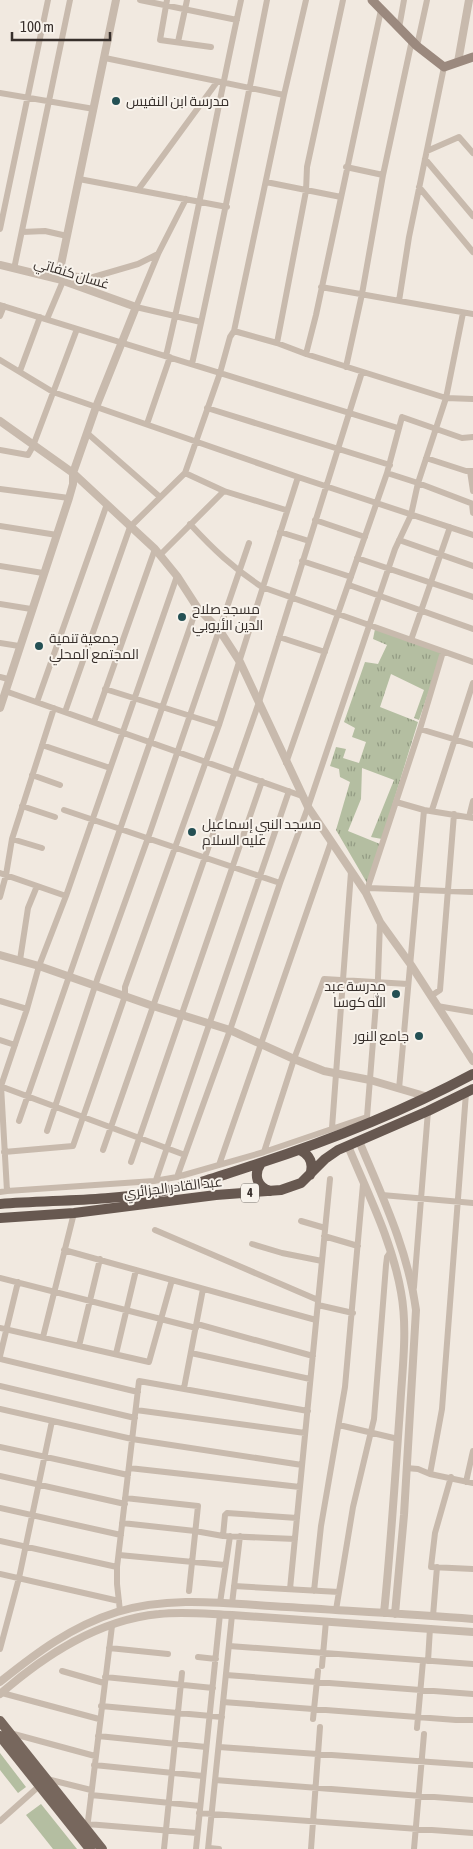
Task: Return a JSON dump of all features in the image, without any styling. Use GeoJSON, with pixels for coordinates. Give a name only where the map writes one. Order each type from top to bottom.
{"type":"FeatureCollection","features":[{"type":"Feature","properties":{"kind":"highway","name":"عبد القادر الجزائري"},"geometry":{"type":"LineString","coordinates":[[0,1204],[137,1195],[207,1180],[300,1150],[354,1129],[428,1097],[473,1074]]}},
{"type":"Feature","properties":{"kind":"highway","name":"عبد القادر الجزائري"},"geometry":{"type":"LineString","coordinates":[[0,1218],[74,1213],[292,1188],[310,1176],[332,1154],[469,1091]]}},
{"type":"Feature","properties":{"kind":"highway"},"geometry":{"type":"LineString","coordinates":[[300,1150],[311,1160],[312,1171],[310,1176]]}},
{"type":"Feature","properties":{"kind":"highway"},"geometry":{"type":"LineString","coordinates":[[260,1163],[256,1174],[257,1180],[265,1189],[270,1191]]}},
{"type":"Feature","properties":{"kind":"main road"},"geometry":{"type":"LineString","coordinates":[[372,0],[415,43],[444,67],[473,57]]}},
{"type":"Feature","properties":{"kind":"main road"},"geometry":{"type":"LineString","coordinates":[[0,1721],[5,1734],[43,1782],[90,1849]]}},
{"type":"Feature","properties":{"kind":"main road"},"geometry":{"type":"LineString","coordinates":[[43,1782],[87,1826],[102,1849]]}},
{"type":"Feature","properties":{"kind":"street"},"geometry":{"type":"LineString","coordinates":[[0,229],[48,0]]}},
{"type":"Feature","properties":{"kind":"street"},"geometry":{"type":"LineString","coordinates":[[14,269],[70,0]]}},
{"type":"Feature","properties":{"kind":"street"},"geometry":{"type":"LineString","coordinates":[[20,371],[60,278],[116,0]]}},
{"type":"Feature","properties":{"kind":"street"},"geometry":{"type":"LineString","coordinates":[[140,0],[166,3],[237,20]]}},
{"type":"Feature","properties":{"kind":"street"},"geometry":{"type":"LineString","coordinates":[[178,42],[187,0]]}},
{"type":"Feature","properties":{"kind":"street"},"geometry":{"type":"LineString","coordinates":[[147,424],[168,356],[200,202],[220,82],[241,0]]}},
{"type":"Feature","properties":{"kind":"street"},"geometry":{"type":"LineString","coordinates":[[192,364],[226,208],[233,164],[267,0]]}},
{"type":"Feature","properties":{"kind":"street"},"geometry":{"type":"LineString","coordinates":[[65,712],[130,527],[184,473],[220,373],[230,337],[234,331],[306,0]]}},
{"type":"Feature","properties":{"kind":"street"},"geometry":{"type":"LineString","coordinates":[[276,343],[306,191],[307,167],[343,0]]}},
{"type":"Feature","properties":{"kind":"street"},"geometry":{"type":"LineString","coordinates":[[399,28],[404,0]]}},
{"type":"Feature","properties":{"kind":"street"},"geometry":{"type":"LineString","coordinates":[[346,367],[362,294],[383,175],[427,0]]}},
{"type":"Feature","properties":{"kind":"street"},"geometry":{"type":"LineString","coordinates":[[458,62],[469,0]]}},
{"type":"Feature","properties":{"kind":"street"},"geometry":{"type":"LineString","coordinates":[[166,3],[160,40],[211,47]]}},
{"type":"Feature","properties":{"kind":"street"},"geometry":{"type":"LineString","coordinates":[[306,354],[381,10]]}},
{"type":"Feature","properties":{"kind":"street"},"geometry":{"type":"LineString","coordinates":[[105,58],[284,95]]}},
{"type":"Feature","properties":{"kind":"street"},"geometry":{"type":"LineString","coordinates":[[398,301],[444,67]]}},
{"type":"Feature","properties":{"kind":"street"},"geometry":{"type":"LineString","coordinates":[[138,190],[220,82]]}},
{"type":"Feature","properties":{"kind":"street"},"geometry":{"type":"LineString","coordinates":[[0,93],[94,108]]}},
{"type":"Feature","properties":{"kind":"street"},"geometry":{"type":"LineString","coordinates":[[426,151],[459,137],[473,153]]}},
{"type":"Feature","properties":{"kind":"street"},"geometry":{"type":"LineString","coordinates":[[425,159],[473,216]]}},
{"type":"Feature","properties":{"kind":"street"},"geometry":{"type":"LineString","coordinates":[[346,167],[383,175]]}},
{"type":"Feature","properties":{"kind":"street"},"geometry":{"type":"LineString","coordinates":[[79,179],[226,208]]}},
{"type":"Feature","properties":{"kind":"street"},"geometry":{"type":"LineString","coordinates":[[266,182],[341,197]]}},
{"type":"Feature","properties":{"kind":"street"},"geometry":{"type":"LineString","coordinates":[[419,187],[473,252]]}},
{"type":"Feature","properties":{"kind":"street"},"geometry":{"type":"LineString","coordinates":[[0,707],[69,498],[73,484],[73,473],[96,407],[158,254],[186,199]]}},
{"type":"Feature","properties":{"kind":"street"},"geometry":{"type":"LineString","coordinates":[[22,232],[45,231],[67,236]]}},
{"type":"Feature","properties":{"kind":"street"},"geometry":{"type":"LineString","coordinates":[[60,278],[90,278],[138,264],[158,254]]}},
{"type":"Feature","properties":{"kind":"street","name":"غسان كنفاتي"},"geometry":{"type":"LineString","coordinates":[[0,265],[60,278],[136,306]]}},
{"type":"Feature","properties":{"kind":"street"},"geometry":{"type":"LineString","coordinates":[[321,286],[473,314]]}},
{"type":"Feature","properties":{"kind":"street"},"geometry":{"type":"LineString","coordinates":[[0,316],[2,305],[398,428]]}},
{"type":"Feature","properties":{"kind":"street"},"geometry":{"type":"LineString","coordinates":[[136,306],[201,322]]}},
{"type":"Feature","properties":{"kind":"street"},"geometry":{"type":"LineString","coordinates":[[177,1177],[308,807],[388,569],[411,515],[418,482],[446,398],[463,313]]}},
{"type":"Feature","properties":{"kind":"street"},"geometry":{"type":"LineString","coordinates":[[0,450],[28,455],[77,329]]}},
{"type":"Feature","properties":{"kind":"street"},"geometry":{"type":"LineString","coordinates":[[234,331],[446,398],[473,399]]}},
{"type":"Feature","properties":{"kind":"street"},"geometry":{"type":"LineString","coordinates":[[0,360],[53,392],[473,535]]}},
{"type":"Feature","properties":{"kind":"street"},"geometry":{"type":"LineString","coordinates":[[103,1150],[258,705],[362,372]]}},
{"type":"Feature","properties":{"kind":"street"},"geometry":{"type":"LineString","coordinates":[[207,408],[390,465]]}},
{"type":"Feature","properties":{"kind":"street"},"geometry":{"type":"LineString","coordinates":[[286,763],[390,465],[402,417],[462,438],[473,437]]}},
{"type":"Feature","properties":{"kind":"street"},"geometry":{"type":"LineString","coordinates":[[0,421],[73,473],[158,551],[197,607],[220,631],[240,662],[258,705],[308,807],[351,872],[367,890],[380,922],[411,965],[473,1060]]}},
{"type":"Feature","properties":{"kind":"street"},"geometry":{"type":"LineString","coordinates":[[87,433],[160,497]]}},
{"type":"Feature","properties":{"kind":"street"},"geometry":{"type":"LineString","coordinates":[[426,458],[471,471],[473,491]]}},
{"type":"Feature","properties":{"kind":"street"},"geometry":{"type":"LineString","coordinates":[[184,473],[224,491],[286,510]]}},
{"type":"Feature","properties":{"kind":"street"},"geometry":{"type":"LineString","coordinates":[[387,473],[418,482],[473,504],[473,513]]}},
{"type":"Feature","properties":{"kind":"street"},"geometry":{"type":"LineString","coordinates":[[4,1152],[73,1146],[125,996],[125,987],[219,725],[298,477]]}},
{"type":"Feature","properties":{"kind":"street"},"geometry":{"type":"LineString","coordinates":[[0,489],[69,498]]}},
{"type":"Feature","properties":{"kind":"street"},"geometry":{"type":"LineString","coordinates":[[94,722],[158,551],[190,524],[224,491]]}},
{"type":"Feature","properties":{"kind":"street"},"geometry":{"type":"LineString","coordinates":[[37,702],[107,504]]}},
{"type":"Feature","properties":{"kind":"street"},"geometry":{"type":"LineString","coordinates":[[315,520],[365,538]]}},
{"type":"Feature","properties":{"kind":"street"},"geometry":{"type":"LineString","coordinates":[[190,524],[213,549],[238,571],[262,587],[473,662]]}},
{"type":"Feature","properties":{"kind":"street"},"geometry":{"type":"LineString","coordinates":[[0,526],[57,535]]}},
{"type":"Feature","properties":{"kind":"street"},"geometry":{"type":"LineString","coordinates":[[411,640],[450,527]]}},
{"type":"Feature","properties":{"kind":"street"},"geometry":{"type":"LineString","coordinates":[[280,532],[308,541]]}},
{"type":"Feature","properties":{"kind":"street"},"geometry":{"type":"LineString","coordinates":[[399,540],[473,566]]}},
{"type":"Feature","properties":{"kind":"street"},"geometry":{"type":"LineString","coordinates":[[47,1131],[95,986],[178,752],[249,543]]}},
{"type":"Feature","properties":{"kind":"street"},"geometry":{"type":"LineString","coordinates":[[358,558],[473,597]]}},
{"type":"Feature","properties":{"kind":"street"},"geometry":{"type":"LineString","coordinates":[[302,561],[351,577]]}},
{"type":"Feature","properties":{"kind":"street"},"geometry":{"type":"LineString","coordinates":[[0,566],[43,573]]}},
{"type":"Feature","properties":{"kind":"street"},"geometry":{"type":"LineString","coordinates":[[177,576],[66,896],[39,966],[27,1009],[0,1086],[4,1152],[3,1191],[177,1177],[264,1152],[367,1116],[380,922]]}},
{"type":"Feature","properties":{"kind":"street"},"geometry":{"type":"LineString","coordinates":[[349,585],[473,629]]}},
{"type":"Feature","properties":{"kind":"street"},"geometry":{"type":"LineString","coordinates":[[0,604],[31,609]]}},
{"type":"Feature","properties":{"kind":"street"},"geometry":{"type":"LineString","coordinates":[[19,1121],[197,607]]}},
{"type":"Feature","properties":{"kind":"street"},"geometry":{"type":"LineString","coordinates":[[279,637],[326,652]]}},
{"type":"Feature","properties":{"kind":"street"},"geometry":{"type":"LineString","coordinates":[[0,642],[19,646]]}},
{"type":"Feature","properties":{"kind":"street"},"geometry":{"type":"LineString","coordinates":[[367,890],[420,730],[443,652]]}},
{"type":"Feature","properties":{"kind":"street"},"geometry":{"type":"LineString","coordinates":[[0,677],[8,679]]}},
{"type":"Feature","properties":{"kind":"street"},"geometry":{"type":"LineString","coordinates":[[432,810],[473,683]]}},
{"type":"Feature","properties":{"kind":"street"},"geometry":{"type":"LineString","coordinates":[[105,689],[219,725]]}},
{"type":"Feature","properties":{"kind":"street"},"geometry":{"type":"LineString","coordinates":[[5,691],[302,796]]}},
{"type":"Feature","properties":{"kind":"street"},"geometry":{"type":"LineString","coordinates":[[0,897],[3,874],[12,839],[54,708]]}},
{"type":"Feature","properties":{"kind":"street"},"geometry":{"type":"LineString","coordinates":[[420,730],[473,744]]}},
{"type":"Feature","properties":{"kind":"street"},"geometry":{"type":"LineString","coordinates":[[42,745],[110,768]]}},
{"type":"Feature","properties":{"kind":"street"},"geometry":{"type":"LineString","coordinates":[[32,775],[60,784]]}},
{"type":"Feature","properties":{"kind":"street"},"geometry":{"type":"LineString","coordinates":[[131,1162],[262,781]]}},
{"type":"Feature","properties":{"kind":"street"},"geometry":{"type":"LineString","coordinates":[[156,1180],[289,791]]}},
{"type":"Feature","properties":{"kind":"street"},"geometry":{"type":"LineString","coordinates":[[396,802],[424,810],[471,818],[473,801]]}},
{"type":"Feature","properties":{"kind":"street"},"geometry":{"type":"LineString","coordinates":[[22,806],[55,817]]}},
{"type":"Feature","properties":{"kind":"street"},"geometry":{"type":"LineString","coordinates":[[64,810],[280,883]]}},
{"type":"Feature","properties":{"kind":"street"},"geometry":{"type":"LineString","coordinates":[[399,1089],[424,810]]}},
{"type":"Feature","properties":{"kind":"street"},"geometry":{"type":"LineString","coordinates":[[431,996],[440,990],[454,814]]}},
{"type":"Feature","properties":{"kind":"street"},"geometry":{"type":"LineString","coordinates":[[12,839],[42,848]]}},
{"type":"Feature","properties":{"kind":"street"},"geometry":{"type":"LineString","coordinates":[[220,1166],[331,842]]}},
{"type":"Feature","properties":{"kind":"street"},"geometry":{"type":"LineString","coordinates":[[332,1128],[351,872]]}},
{"type":"Feature","properties":{"kind":"street"},"geometry":{"type":"LineString","coordinates":[[3,874],[66,896]]}},
{"type":"Feature","properties":{"kind":"street"},"geometry":{"type":"LineString","coordinates":[[20,960],[28,908],[37,886]]}},
{"type":"Feature","properties":{"kind":"street"},"geometry":{"type":"LineString","coordinates":[[367,890],[473,892]]}},
{"type":"Feature","properties":{"kind":"street"},"geometry":{"type":"LineString","coordinates":[[0,955],[39,966],[153,1006],[230,1030],[294,1059],[337,1074],[370,1080],[428,1097]]}},
{"type":"Feature","properties":{"kind":"street"},"geometry":{"type":"LineString","coordinates":[[264,1152],[294,1059],[324,979],[408,984]]}},
{"type":"Feature","properties":{"kind":"street"},"geometry":{"type":"LineString","coordinates":[[0,1000],[27,1009]]}},
{"type":"Feature","properties":{"kind":"street"},"geometry":{"type":"LineString","coordinates":[[437,1006],[473,1012],[473,1005]]}},
{"type":"Feature","properties":{"kind":"street"},"geometry":{"type":"LineString","coordinates":[[0,1040],[15,1045]]}},
{"type":"Feature","properties":{"kind":"street"},"geometry":{"type":"LineString","coordinates":[[0,1086],[185,1155]]}},
{"type":"Feature","properties":{"kind":"street"},"geometry":{"type":"LineString","coordinates":[[430,1474],[442,1409],[458,1201],[469,1091]]}},
{"type":"Feature","properties":{"kind":"street"},"geometry":{"type":"LineString","coordinates":[[413,1292],[428,1111]]}},
{"type":"Feature","properties":{"kind":"street"},"geometry":{"type":"LineString","coordinates":[[359,1142],[402,1247],[416,1310],[406,1482],[395,1614]]}},
{"type":"Feature","properties":{"kind":"street"},"geometry":{"type":"LineString","coordinates":[[348,1146],[391,1251],[400,1282],[404,1318],[391,1544],[384,1613]]}},
{"type":"Feature","properties":{"kind":"street"},"geometry":{"type":"LineString","coordinates":[[290,1589],[330,1179]]}},
{"type":"Feature","properties":{"kind":"street"},"geometry":{"type":"LineString","coordinates":[[314,1591],[320,1526],[345,1387],[364,1183]]}},
{"type":"Feature","properties":{"kind":"street"},"geometry":{"type":"LineString","coordinates":[[382,1195],[473,1202]]}},
{"type":"Feature","properties":{"kind":"street"},"geometry":{"type":"LineString","coordinates":[[43,1338],[74,1213]]}},
{"type":"Feature","properties":{"kind":"street"},"geometry":{"type":"LineString","coordinates":[[301,1221],[325,1228]]}},
{"type":"Feature","properties":{"kind":"street"},"geometry":{"type":"LineString","coordinates":[[155,1230],[318,1302],[353,1313]]}},
{"type":"Feature","properties":{"kind":"street"},"geometry":{"type":"LineString","coordinates":[[324,1236],[358,1246]]}},
{"type":"Feature","properties":{"kind":"street"},"geometry":{"type":"LineString","coordinates":[[252,1244],[282,1253],[322,1261]]}},
{"type":"Feature","properties":{"kind":"street"},"geometry":{"type":"LineString","coordinates":[[340,1622],[338,1610],[339,1592],[353,1507],[372,1433],[377,1393],[387,1257],[391,1251],[402,1247]]}},
{"type":"Feature","properties":{"kind":"street"},"geometry":{"type":"LineString","coordinates":[[64,1250],[316,1320]]}},
{"type":"Feature","properties":{"kind":"street"},"geometry":{"type":"LineString","coordinates":[[79,1346],[100,1259]]}},
{"type":"Feature","properties":{"kind":"street"},"geometry":{"type":"LineString","coordinates":[[116,1354],[136,1270]]}},
{"type":"Feature","properties":{"kind":"street"},"geometry":{"type":"LineString","coordinates":[[0,1278],[90,1302],[196,1326],[313,1356]]}},
{"type":"Feature","properties":{"kind":"street"},"geometry":{"type":"LineString","coordinates":[[3,1329],[149,1362],[172,1280]]}},
{"type":"Feature","properties":{"kind":"street"},"geometry":{"type":"LineString","coordinates":[[18,1282],[3,1329],[0,1357],[138,1392]]}},
{"type":"Feature","properties":{"kind":"street"},"geometry":{"type":"LineString","coordinates":[[184,1388],[204,1288]]}},
{"type":"Feature","properties":{"kind":"street"},"geometry":{"type":"LineString","coordinates":[[191,1353],[310,1379]]}},
{"type":"Feature","properties":{"kind":"street"},"geometry":{"type":"LineString","coordinates":[[120,1611],[117,1567],[139,1380],[308,1411]]}},
{"type":"Feature","properties":{"kind":"street"},"geometry":{"type":"LineString","coordinates":[[0,1386],[135,1418]]}},
{"type":"Feature","properties":{"kind":"street"},"geometry":{"type":"LineString","coordinates":[[0,1409],[132,1439],[302,1465]]}},
{"type":"Feature","properties":{"kind":"street"},"geometry":{"type":"LineString","coordinates":[[136,1410],[305,1433]]}},
{"type":"Feature","properties":{"kind":"street"},"geometry":{"type":"LineString","coordinates":[[0,1648],[19,1578],[52,1421]]}},
{"type":"Feature","properties":{"kind":"street"},"geometry":{"type":"LineString","coordinates":[[339,1425],[398,1439]]}},
{"type":"Feature","properties":{"kind":"street"},"geometry":{"type":"LineString","coordinates":[[0,1446],[128,1475]]}},
{"type":"Feature","properties":{"kind":"street"},"geometry":{"type":"LineString","coordinates":[[406,1468],[418,1469],[430,1474],[469,1482],[473,1452]]}},
{"type":"Feature","properties":{"kind":"street"},"geometry":{"type":"LineString","coordinates":[[129,1468],[300,1487]]}},
{"type":"Feature","properties":{"kind":"street"},"geometry":{"type":"LineString","coordinates":[[0,1476],[125,1501],[198,1506],[189,1591]]}},
{"type":"Feature","properties":{"kind":"street"},"geometry":{"type":"LineString","coordinates":[[452,1477],[435,1533],[431,1567],[473,1569]]}},
{"type":"Feature","properties":{"kind":"street"},"geometry":{"type":"LineString","coordinates":[[395,1481],[406,1482]]}},
{"type":"Feature","properties":{"kind":"street"},"geometry":{"type":"LineString","coordinates":[[0,1508],[121,1535]]}},
{"type":"Feature","properties":{"kind":"street"},"geometry":{"type":"LineString","coordinates":[[220,1603],[225,1565],[225,1515],[227,1513],[297,1518]]}},
{"type":"Feature","properties":{"kind":"street"},"geometry":{"type":"LineString","coordinates":[[122,1523],[226,1536],[295,1538]]}},
{"type":"Feature","properties":{"kind":"street"},"geometry":{"type":"LineString","coordinates":[[219,1849],[208,1849],[240,1536]]}},
{"type":"Feature","properties":{"kind":"street"},"geometry":{"type":"LineString","coordinates":[[0,1542],[117,1567]]}},
{"type":"Feature","properties":{"kind":"street"},"geometry":{"type":"LineString","coordinates":[[119,1555],[225,1565]]}},
{"type":"Feature","properties":{"kind":"street"},"geometry":{"type":"LineString","coordinates":[[433,1616],[437,1567]]}},
{"type":"Feature","properties":{"kind":"street"},"geometry":{"type":"LineString","coordinates":[[0,1574],[119,1601]]}},
{"type":"Feature","properties":{"kind":"street"},"geometry":{"type":"LineString","coordinates":[[234,1586],[339,1592]]}},
{"type":"Feature","properties":{"kind":"street"},"geometry":{"type":"LineString","coordinates":[[0,1682],[45,1647],[80,1627],[120,1611],[160,1603],[220,1603],[473,1619]]}},
{"type":"Feature","properties":{"kind":"street"},"geometry":{"type":"LineString","coordinates":[[1,1694],[50,1655],[78,1639],[141,1617],[159,1614],[220,1614],[473,1632]]}},
{"type":"Feature","properties":{"kind":"street"},"geometry":{"type":"LineString","coordinates":[[196,1849],[220,1614]]}},
{"type":"Feature","properties":{"kind":"street"},"geometry":{"type":"LineString","coordinates":[[0,1615],[9,1617]]}},
{"type":"Feature","properties":{"kind":"street"},"geometry":{"type":"LineString","coordinates":[[445,1617],[445,1629]]}},
{"type":"Feature","properties":{"kind":"street"},"geometry":{"type":"LineString","coordinates":[[313,1720],[326,1621]]}},
{"type":"Feature","properties":{"kind":"street"},"geometry":{"type":"LineString","coordinates":[[112,1626],[87,1826],[197,1833]]}},
{"type":"Feature","properties":{"kind":"street"},"geometry":{"type":"LineString","coordinates":[[417,1728],[420,1690],[430,1628]]}},
{"type":"Feature","properties":{"kind":"street"},"geometry":{"type":"LineString","coordinates":[[45,1647],[50,1655]]}},
{"type":"Feature","properties":{"kind":"street"},"geometry":{"type":"LineString","coordinates":[[109,1648],[168,1654]]}},
{"type":"Feature","properties":{"kind":"street"},"geometry":{"type":"LineString","coordinates":[[217,1648],[323,1653],[473,1664]]}},
{"type":"Feature","properties":{"kind":"street"},"geometry":{"type":"LineString","coordinates":[[198,1657],[216,1659]]}},
{"type":"Feature","properties":{"kind":"street"},"geometry":{"type":"LineString","coordinates":[[62,1671],[104,1680],[181,1684],[213,1688]]}},
{"type":"Feature","properties":{"kind":"street"},"geometry":{"type":"LineString","coordinates":[[164,1849],[182,1673]]}},
{"type":"Feature","properties":{"kind":"street"},"geometry":{"type":"LineString","coordinates":[[226,1675],[473,1694]]}},
{"type":"Feature","properties":{"kind":"street"},"geometry":{"type":"LineString","coordinates":[[1,1694],[100,1719]]}},
{"type":"Feature","properties":{"kind":"street"},"geometry":{"type":"LineString","coordinates":[[223,1702],[473,1720]]}},
{"type":"Feature","properties":{"kind":"street"},"geometry":{"type":"LineString","coordinates":[[101,1706],[222,1717]]}},
{"type":"Feature","properties":{"kind":"street"},"geometry":{"type":"LineString","coordinates":[[311,1849],[320,1727]]}},
{"type":"Feature","properties":{"kind":"street"},"geometry":{"type":"LineString","coordinates":[[5,1734],[96,1756]]}},
{"type":"Feature","properties":{"kind":"street"},"geometry":{"type":"LineString","coordinates":[[414,1849],[424,1734]]}},
{"type":"Feature","properties":{"kind":"street"},"geometry":{"type":"LineString","coordinates":[[98,1736],[206,1747]]}},
{"type":"Feature","properties":{"kind":"street"},"geometry":{"type":"LineString","coordinates":[[219,1747],[473,1765]]}},
{"type":"Feature","properties":{"kind":"street"},"geometry":{"type":"LineString","coordinates":[[94,1766],[203,1776]]}},
{"type":"Feature","properties":{"kind":"street"},"geometry":{"type":"LineString","coordinates":[[216,1780],[473,1800]]}},
{"type":"Feature","properties":{"kind":"street"},"geometry":{"type":"LineString","coordinates":[[0,1821],[43,1782],[91,1792],[200,1806]]}},
{"type":"Feature","properties":{"kind":"street"},"geometry":{"type":"LineString","coordinates":[[199,1813],[473,1833]]}},
{"type":"Feature","properties":{"kind":"green space"},"geometry":{"type":"Polygon","coordinates":[[[375,629],[442,653],[419,720],[414,718],[424,690],[391,674],[380,707],[418,722],[382,839],[371,837],[394,780],[362,768],[361,799],[348,831],[380,844],[367,883],[336,830],[350,782],[340,777],[339,769],[330,766],[336,747],[346,749],[343,758],[359,763],[366,742],[352,737],[355,728],[344,722],[365,662],[378,664],[387,645],[373,639],[375,629]]]}},
{"type":"Feature","properties":{"kind":"green space"},"geometry":{"type":"Polygon","coordinates":[[[0,1753],[26,1787],[18,1793],[0,1770],[0,1753]]]}},
{"type":"Feature","properties":{"kind":"green space"},"geometry":{"type":"Polygon","coordinates":[[[41,1804],[77,1849],[53,1849],[26,1815],[41,1804]]]}},
{"type":"Feature","properties":{"kind":"place","name":"مدرسة ابن النفيس"},"geometry":{"type":"Point","coordinates":[116,101]}},
{"type":"Feature","properties":{"kind":"place","name":"مسجد صلاح الدين الأيوبي"},"geometry":{"type":"Point","coordinates":[182,617]}},
{"type":"Feature","properties":{"kind":"place","name":"جمعية تنمية المجتمع المحلي"},"geometry":{"type":"Point","coordinates":[39,646]}},
{"type":"Feature","properties":{"kind":"place","name":"مسجد النبي إسماعيل عليه السلام"},"geometry":{"type":"Point","coordinates":[192,832]}},
{"type":"Feature","properties":{"kind":"place","name":"مدرسة عبد الله كوسا"},"geometry":{"type":"Point","coordinates":[396,994]}},
{"type":"Feature","properties":{"kind":"place","name":"جامع النور"},"geometry":{"type":"Point","coordinates":[419,1036]}}]}
